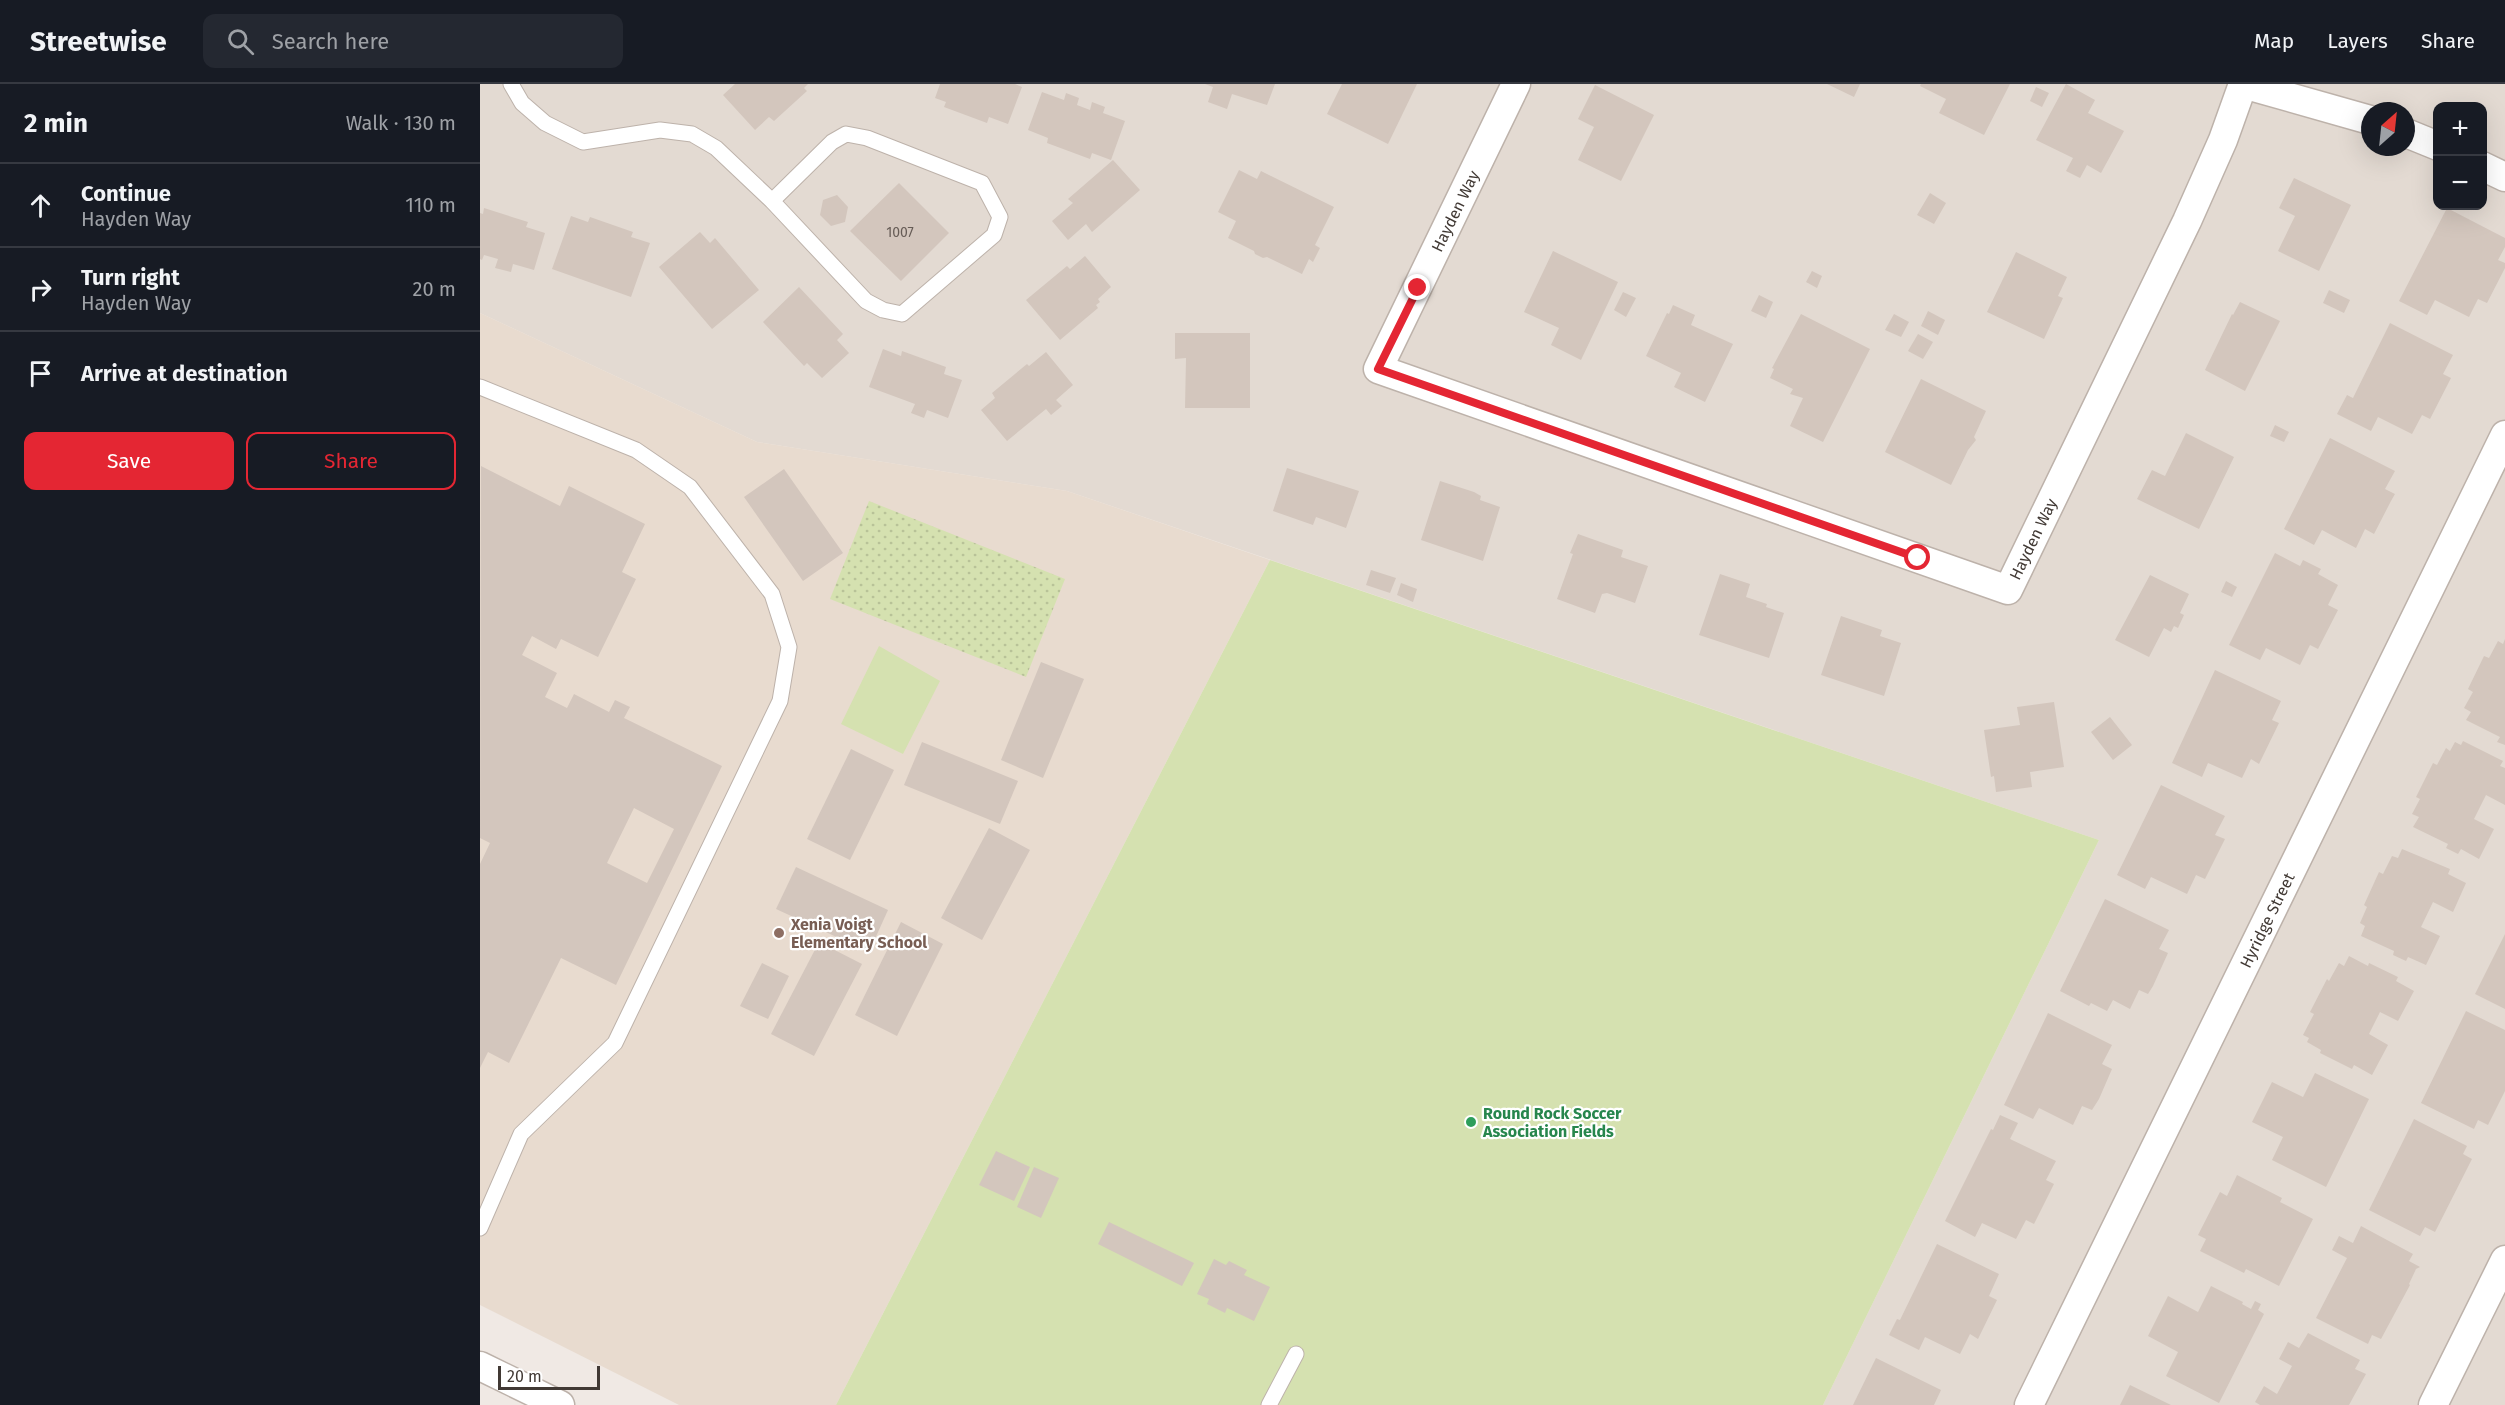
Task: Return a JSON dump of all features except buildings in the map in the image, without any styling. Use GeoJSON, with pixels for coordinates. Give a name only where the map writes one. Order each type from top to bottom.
{"type":"FeatureCollection","features":[{"type":"Feature","properties":{"kind":"street","name":"Hayden Way"},"geometry":{"type":"LineString","coordinates":[[1516,84],[1378,369],[2008,590],[2187,221],[2223,140],[2243,84]]}},
{"type":"Feature","properties":{"kind":"street"},"geometry":{"type":"LineString","coordinates":[[2243,84],[2361,117]]}},
{"type":"Feature","properties":{"kind":"street"},"geometry":{"type":"LineString","coordinates":[[2415,137],[2433,144]]}},
{"type":"Feature","properties":{"kind":"street"},"geometry":{"type":"LineString","coordinates":[[2487,168],[2505,177]]}},
{"type":"Feature","properties":{"kind":"street","name":"Hyridge Street"},"geometry":{"type":"LineString","coordinates":[[2029,1405],[2505,435]]}},
{"type":"Feature","properties":{"kind":"street"},"geometry":{"type":"LineString","coordinates":[[2433,1405],[2505,1260]]}},
{"type":"Feature","properties":{"kind":"street"},"geometry":{"type":"LineString","coordinates":[[480,1366],[560,1405]]}},
{"type":"Feature","properties":{"kind":"lane"},"geometry":{"type":"LineString","coordinates":[[511,84],[522,103],[545,123],[583,141],[660,130],[692,134],[716,148],[772,201],[866,301],[883,310],[902,314],[994,235],[1000,217],[982,183],[867,138],[846,134],[832,142],[772,201]]}},
{"type":"Feature","properties":{"kind":"lane"},"geometry":{"type":"LineString","coordinates":[[480,387],[636,450],[690,487],[772,594],[789,647],[780,701],[615,1042],[521,1134],[482,1215]]}},
{"type":"Feature","properties":{"kind":"lane"},"geometry":{"type":"LineString","coordinates":[[1269,1405],[1296,1354]]}},
{"type":"Feature","properties":{"kind":"shaded area"},"geometry":{"type":"Polygon","coordinates":[[[480,84],[2505,84],[2505,1405],[1823,1405],[2099,840],[1067,491],[757,442],[480,313],[480,84]]]}},
{"type":"Feature","properties":{"kind":"shaded area","name":"Xenia Voigt Elementary School"},"geometry":{"type":"Polygon","coordinates":[[[480,313],[757,442],[1067,491],[1270,560],[836,1405],[679,1405],[480,1305],[480,313]]]}},
{"type":"Feature","properties":{"kind":"green space"},"geometry":{"type":"Polygon","coordinates":[[[869,501],[1065,579],[1026,677],[830,599],[869,501]]]}},
{"type":"Feature","properties":{"kind":"green space","name":"Round Rock Soccer Association Fields"},"geometry":{"type":"Polygon","coordinates":[[[1270,560],[2099,840],[1823,1405],[836,1405],[1270,560]]]}},
{"type":"Feature","properties":{"kind":"green space"},"geometry":{"type":"Polygon","coordinates":[[[879,646],[940,681],[903,754],[841,724],[879,646]]]}},
{"type":"Feature","properties":{"kind":"place","name":"Xenia Voigt Elementary School"},"geometry":{"type":"Point","coordinates":[779,933]}},
{"type":"Feature","properties":{"kind":"place","name":"Round Rock Soccer Association Fields"},"geometry":{"type":"Point","coordinates":[1471,1122]}},
{"type":"Feature","properties":{"kind":"route"},"geometry":{"type":"LineString","coordinates":[[1418,288],[1378,369],[1918,558]]}}]}
